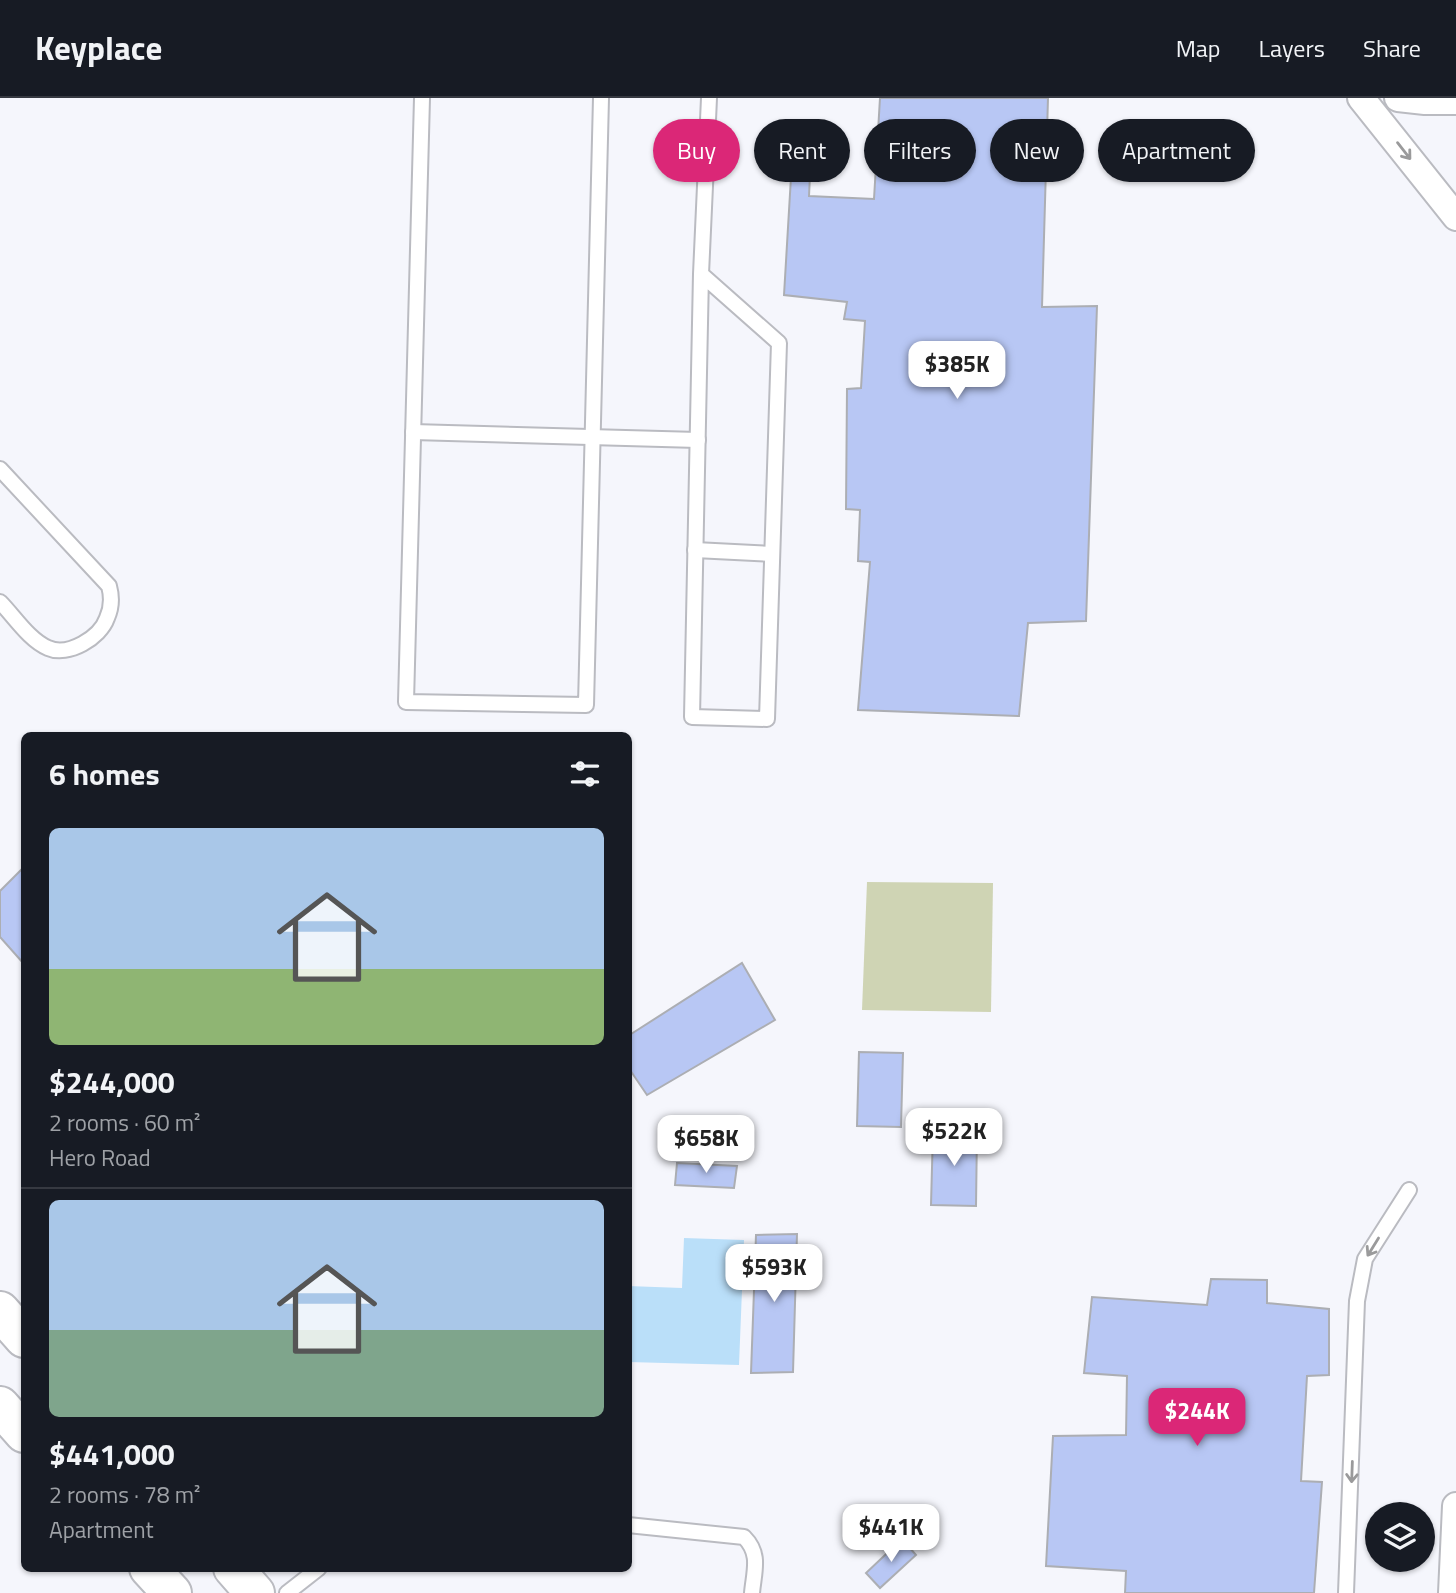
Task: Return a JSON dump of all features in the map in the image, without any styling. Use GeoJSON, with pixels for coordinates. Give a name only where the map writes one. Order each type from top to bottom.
{"type":"FeatureCollection","features":[{"type":"Feature","properties":{"kind":"main road"},"geometry":{"type":"LineString","coordinates":[[0,1311],[21,1335]]}},
{"type":"Feature","properties":{"kind":"main road"},"geometry":{"type":"LineString","coordinates":[[0,1406],[21,1430]]}},
{"type":"Feature","properties":{"kind":"main road"},"geometry":{"type":"LineString","coordinates":[[153,1572],[172,1593]]}},
{"type":"Feature","properties":{"kind":"main road"},"geometry":{"type":"LineString","coordinates":[[237,1572],[255,1593]]}},
{"type":"Feature","properties":{"kind":"street"},"geometry":{"type":"LineString","coordinates":[[1361,98],[1456,217]]}},
{"type":"Feature","properties":{"kind":"street"},"geometry":{"type":"LineString","coordinates":[[1398,98],[1456,101]]}},
{"type":"Feature","properties":{"kind":"street"},"geometry":{"type":"LineString","coordinates":[[1452,1593],[1456,1507]]}},
{"type":"Feature","properties":{"kind":"lane"},"geometry":{"type":"LineString","coordinates":[[422,98],[406,702],[586,705],[601,98]]}},
{"type":"Feature","properties":{"kind":"lane"},"geometry":{"type":"LineString","coordinates":[[701,274],[779,343],[767,719],[692,717],[701,274],[709,98]]}},
{"type":"Feature","properties":{"kind":"lane"},"geometry":{"type":"LineString","coordinates":[[413,432],[698,440]]}},
{"type":"Feature","properties":{"kind":"lane"},"geometry":{"type":"LineString","coordinates":[[0,469],[109,586],[112,600],[107,621],[90,639],[70,649],[50,650],[38,642],[0,602]]}},
{"type":"Feature","properties":{"kind":"lane"},"geometry":{"type":"LineString","coordinates":[[695,551],[772,554]]}},
{"type":"Feature","properties":{"kind":"lane"},"geometry":{"type":"LineString","coordinates":[[1346,1593],[1357,1301],[1365,1259],[1409,1190]]}},
{"type":"Feature","properties":{"kind":"lane"},"geometry":{"type":"LineString","coordinates":[[632,1525],[744,1537],[754,1547],[752,1593]]}},
{"type":"Feature","properties":{"kind":"lane"},"geometry":{"type":"LineString","coordinates":[[287,1593],[314,1572]]}},
{"type":"Feature","properties":{"kind":"green space"},"geometry":{"type":"Polygon","coordinates":[[[867,882],[993,883],[991,1012],[862,1010],[867,882]]]}},
{"type":"Feature","properties":{"kind":"water"},"geometry":{"type":"Polygon","coordinates":[[[684,1238],[744,1240],[739,1365],[632,1362],[632,1286],[682,1288],[684,1238]]]}},
{"type":"Feature","properties":{"kind":"building"},"geometry":{"type":"Polygon","coordinates":[[[880,98],[1048,98],[1047,119],[990,119],[990,182],[1046,182],[1042,307],[1097,306],[1086,621],[1028,623],[1019,716],[858,710],[870,562],[858,561],[860,510],[846,509],[847,389],[861,388],[865,321],[844,319],[847,302],[784,295],[791,182],[810,182],[809,196],[874,199],[875,182],[976,182],[976,119],[879,119],[880,98]]]}},
{"type":"Feature","properties":{"kind":"building"},"geometry":{"type":"Polygon","coordinates":[[[21,870],[21,961],[0,937],[0,891],[21,870]]]}},
{"type":"Feature","properties":{"kind":"building"},"geometry":{"type":"Polygon","coordinates":[[[742,963],[775,1020],[647,1095],[632,1073],[632,1033],[742,963]]]}},
{"type":"Feature","properties":{"kind":"building"},"geometry":{"type":"Polygon","coordinates":[[[859,1052],[903,1053],[901,1127],[857,1126],[859,1052]]]}},
{"type":"Feature","properties":{"kind":"building"},"geometry":{"type":"Polygon","coordinates":[[[933,1131],[977,1131],[976,1206],[931,1205],[933,1131]]]}},
{"type":"Feature","properties":{"kind":"building"},"geometry":{"type":"Polygon","coordinates":[[[677,1163],[737,1166],[734,1188],[675,1185],[677,1163]]]}},
{"type":"Feature","properties":{"kind":"building"},"geometry":{"type":"Polygon","coordinates":[[[797,1234],[793,1372],[751,1373],[756,1235],[797,1234]]]}},
{"type":"Feature","properties":{"kind":"building"},"geometry":{"type":"Polygon","coordinates":[[[1211,1279],[1267,1280],[1267,1303],[1329,1309],[1329,1375],[1307,1376],[1301,1481],[1322,1482],[1314,1593],[1125,1593],[1126,1571],[1046,1566],[1053,1436],[1126,1435],[1127,1376],[1084,1373],[1092,1297],[1207,1305],[1211,1279]]]}},
{"type":"Feature","properties":{"kind":"building"},"geometry":{"type":"Polygon","coordinates":[[[902,1539],[916,1555],[880,1588],[866,1573],[902,1539]]]}}]}
